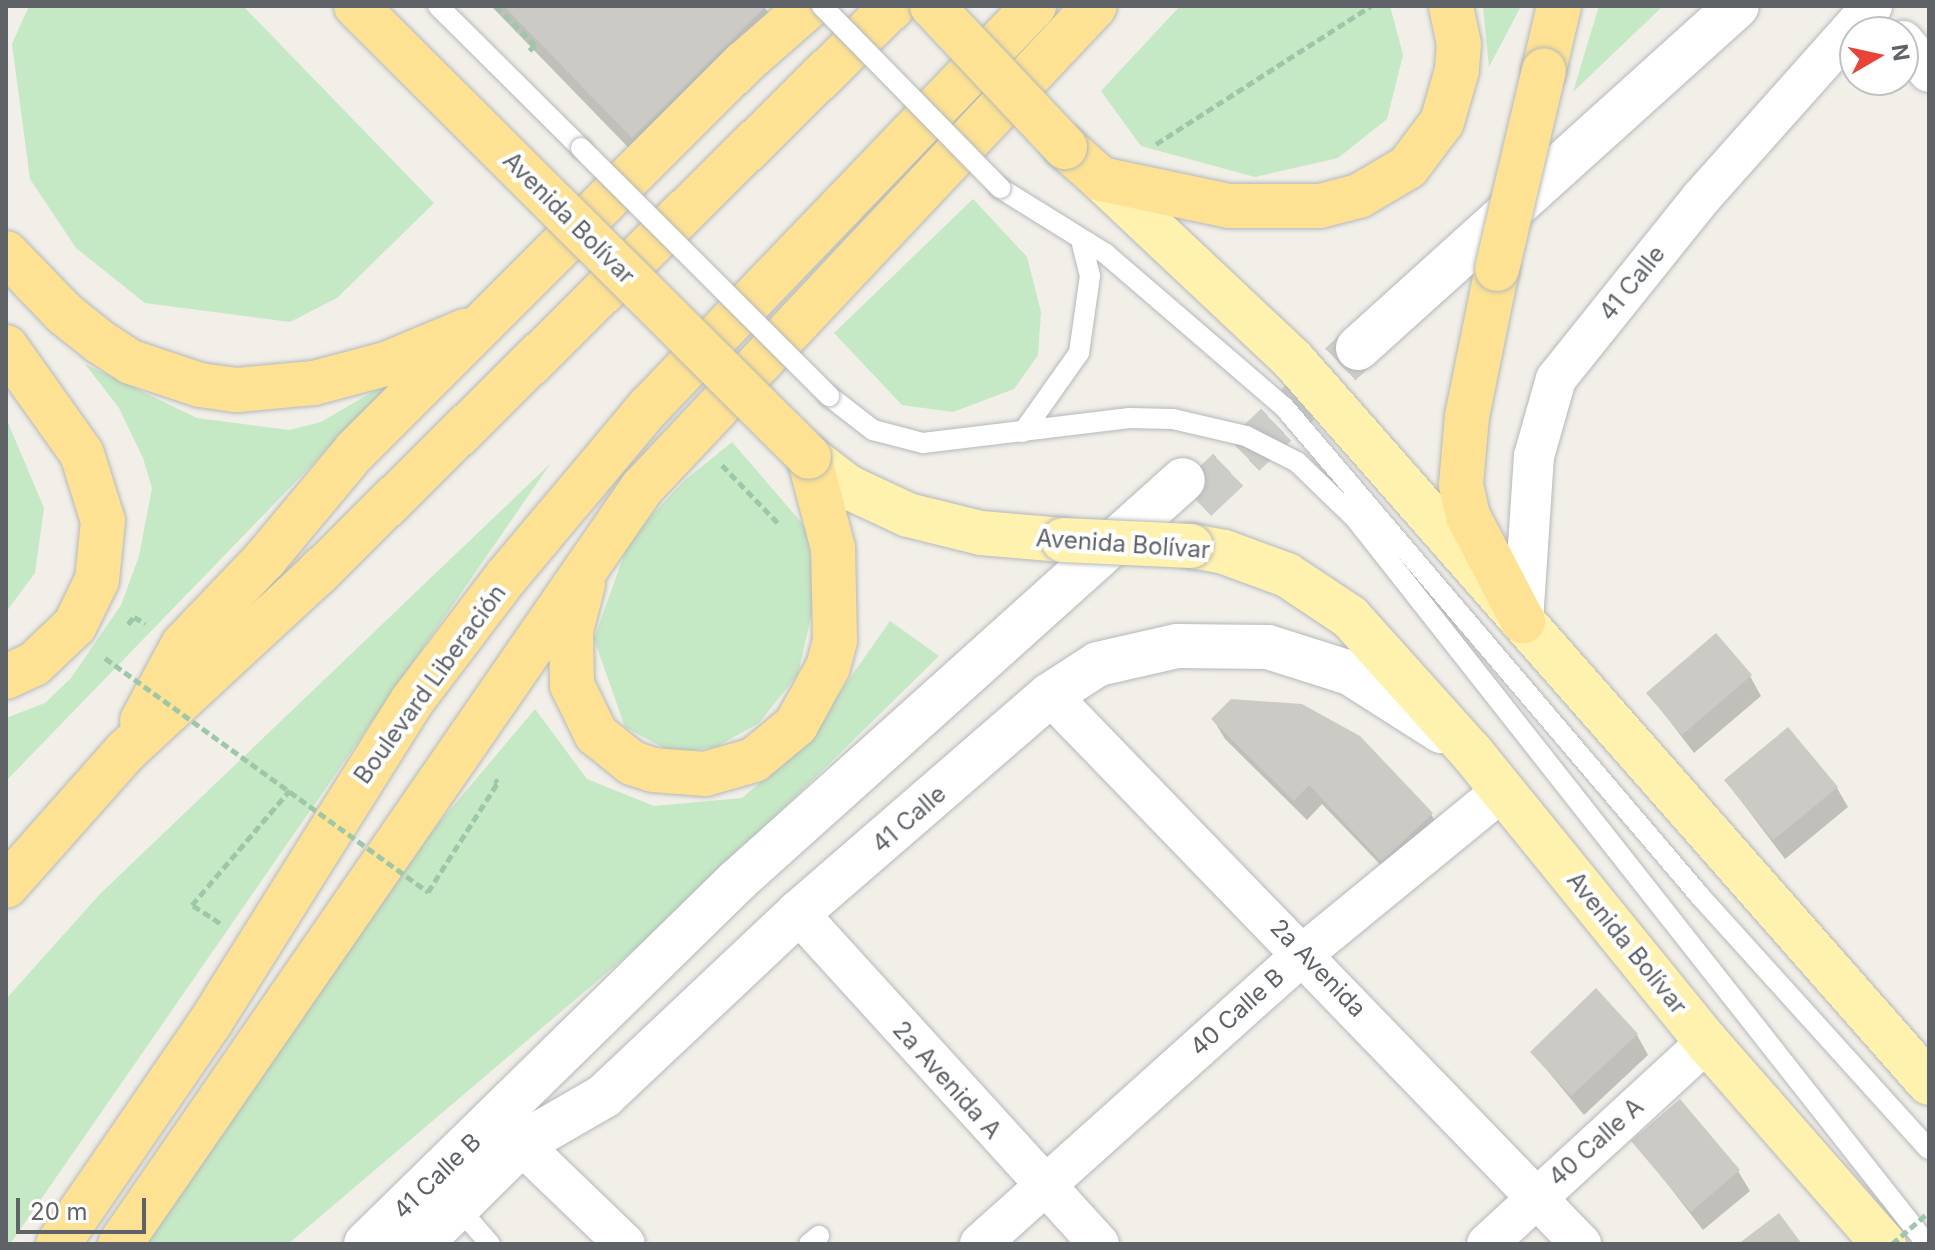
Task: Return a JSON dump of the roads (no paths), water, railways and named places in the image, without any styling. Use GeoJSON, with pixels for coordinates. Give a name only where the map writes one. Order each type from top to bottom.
{"type":"FeatureCollection","features":[{"type":"Feature","properties":{"kind":"highway","name":"Avenida Bolívar"},"geometry":{"type":"LineString","coordinates":[[356,6],[809,457]]}},
{"type":"Feature","properties":{"kind":"highway"},"geometry":{"type":"LineString","coordinates":[[126,751],[183,645],[265,559],[355,451],[744,63],[809,6]]}},
{"type":"Feature","properties":{"kind":"highway"},"geometry":{"type":"LineString","coordinates":[[6,886],[126,751],[317,574],[893,6]]}},
{"type":"Feature","properties":{"kind":"highway"},"geometry":{"type":"LineString","coordinates":[[932,6],[1065,147],[1101,179],[1255,209],[1320,206],[1386,183],[1428,146],[1452,96],[1459,44],[1451,6]]}},
{"type":"Feature","properties":{"kind":"highway","name":"Boulevard Liberación"},"geometry":{"type":"LineString","coordinates":[[58,1244],[210,1023],[412,701],[488,601],[649,407],[868,174],[1034,6]]}},
{"type":"Feature","properties":{"kind":"highway"},"geometry":{"type":"LineString","coordinates":[[120,1244],[305,982],[595,549],[663,462],[1095,6]]}},
{"type":"Feature","properties":{"kind":"highway"},"geometry":{"type":"LineString","coordinates":[[1523,621],[1468,516],[1461,485],[1465,429],[1497,269],[1559,6]]}},
{"type":"Feature","properties":{"kind":"highway"},"geometry":{"type":"LineString","coordinates":[[6,253],[65,314],[131,362],[225,388],[281,389],[348,375],[489,320]]}},
{"type":"Feature","properties":{"kind":"highway"},"geometry":{"type":"LineString","coordinates":[[6,347],[82,454],[103,521],[97,580],[75,625],[34,664],[6,677]]}},
{"type":"Feature","properties":{"kind":"highway"},"geometry":{"type":"LineString","coordinates":[[595,549],[571,631],[572,685],[582,711],[596,734],[632,763],[705,774],[754,760],[777,744],[814,697],[828,667],[837,613],[828,519],[809,457]]}},
{"type":"Feature","properties":{"kind":"main road"},"geometry":{"type":"LineString","coordinates":[[1696,6],[1349,339],[1737,6]]}},
{"type":"Feature","properties":{"kind":"main road"},"geometry":{"type":"LineString","coordinates":[[1101,179],[1293,360],[1929,1083]]}},
{"type":"Feature","properties":{"kind":"main road","name":"Avenida Bolívar"},"geometry":{"type":"LineString","coordinates":[[809,457],[848,487],[908,515],[981,533],[1191,546],[1257,562],[1318,592],[1369,637],[1472,753],[1707,1042],[1884,1244]]}},
{"type":"Feature","properties":{"kind":"main road"},"geometry":{"type":"LineString","coordinates":[[514,1126],[738,880],[1189,490]]}},
{"type":"Feature","properties":{"kind":"main road","name":"41 Calle"},"geometry":{"type":"LineString","coordinates":[[420,1244],[457,1206],[514,1126],[604,1096],[798,913],[1050,695],[1082,672],[1123,656],[1203,644],[1268,647],[1350,673],[1472,753]]}},
{"type":"Feature","properties":{"kind":"main road","name":"41 Calle B"},"geometry":{"type":"LineString","coordinates":[[366,1244],[514,1126]]}},
{"type":"Feature","properties":{"kind":"street","name":"41 Calle"},"geometry":{"type":"LineString","coordinates":[[1523,621],[1534,456],[1556,379],[1701,198],[1873,6]]}},
{"type":"Feature","properties":{"kind":"street","name":"2a Avenida"},"geometry":{"type":"LineString","coordinates":[[1050,695],[1304,953],[1581,1244]]}},
{"type":"Feature","properties":{"kind":"street","name":"40 Calle B"},"geometry":{"type":"LineString","coordinates":[[980,1244],[1304,953],[1503,790]]}},
{"type":"Feature","properties":{"kind":"street","name":"2a Avenida A"},"geometry":{"type":"LineString","coordinates":[[798,913],[1043,1187],[1099,1244]]}},
{"type":"Feature","properties":{"kind":"street","name":"40 Calle A"},"geometry":{"type":"LineString","coordinates":[[1487,1244],[1536,1195],[1707,1042]]}},
{"type":"Feature","properties":{"kind":"street"},"geometry":{"type":"LineString","coordinates":[[514,1126],[625,1244]]}},
{"type":"Feature","properties":{"kind":"lane"},"geometry":{"type":"LineString","coordinates":[[438,6],[829,396],[873,430],[923,443],[1129,418],[1173,419],[1246,436],[1312,474],[1355,518],[1927,1244]]}},
{"type":"Feature","properties":{"kind":"lane"},"geometry":{"type":"LineString","coordinates":[[822,6],[1000,188],[1082,243],[1106,254],[1284,407],[1700,896],[1929,1149]]}},
{"type":"Feature","properties":{"kind":"lane"},"geometry":{"type":"LineString","coordinates":[[1023,432],[1079,353],[1090,276],[1082,243]]}},
{"type":"Feature","properties":{"kind":"lane"},"geometry":{"type":"LineString","coordinates":[[457,1206],[490,1244]]}},
{"type":"Feature","properties":{"kind":"tunnel"},"geometry":{"type":"LineString","coordinates":[[1196,500],[1358,348]]}}]}
